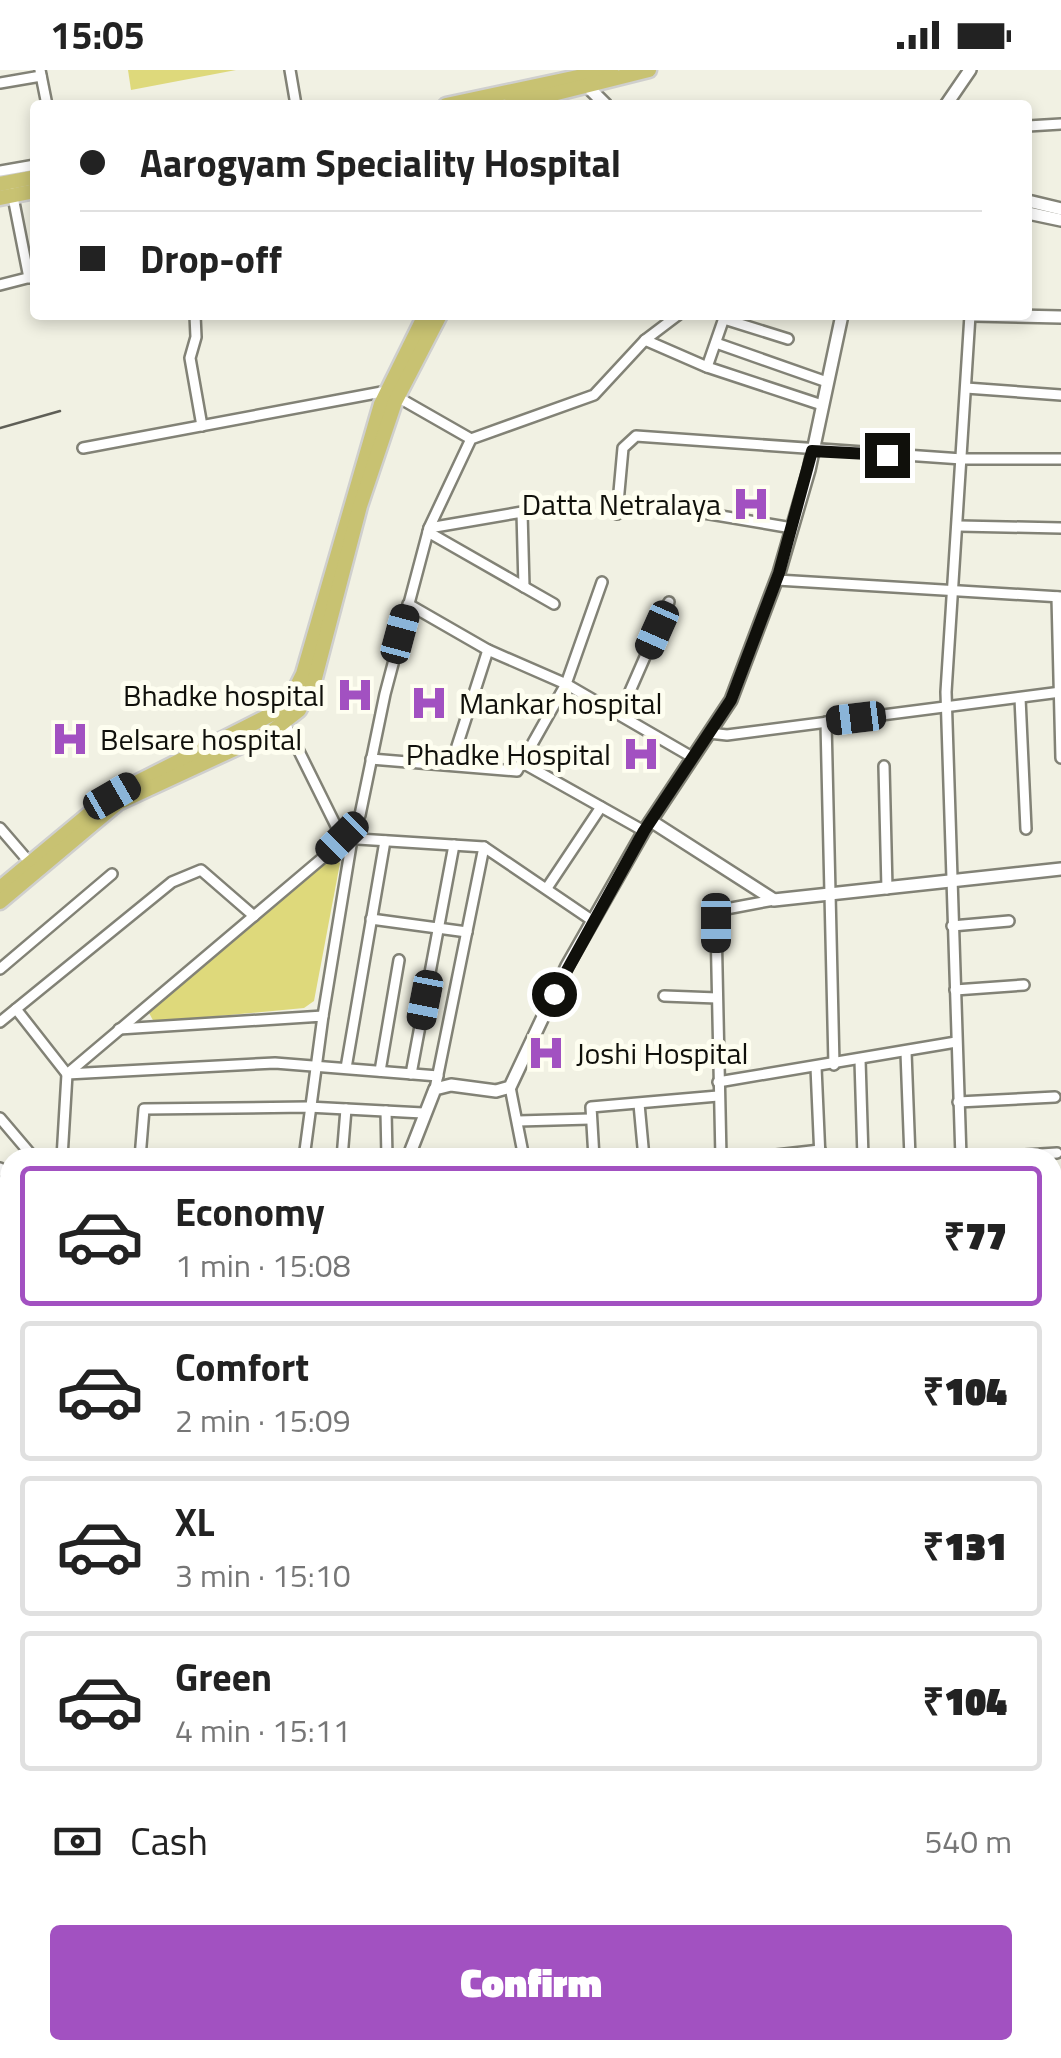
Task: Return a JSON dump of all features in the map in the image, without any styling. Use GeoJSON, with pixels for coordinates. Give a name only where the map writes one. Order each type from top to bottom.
{"type":"FeatureCollection","features":[{"type":"Feature","properties":{"kind":"main road"},"geometry":{"type":"LineString","coordinates":[[504,100],[538,97],[650,70]]}},
{"type":"Feature","properties":{"kind":"main road"},"geometry":{"type":"LineString","coordinates":[[4,186],[30,178]]}},
{"type":"Feature","properties":{"kind":"main road"},"geometry":{"type":"LineString","coordinates":[[4,186],[30,190]]}},
{"type":"Feature","properties":{"kind":"main road"},"geometry":{"type":"LineString","coordinates":[[0,902],[112,796],[282,716],[302,674],[392,393],[423,320]]}},
{"type":"Feature","properties":{"kind":"main road"},"geometry":{"type":"LineString","coordinates":[[392,393],[437,320]]}},
{"type":"Feature","properties":{"kind":"main road"},"geometry":{"type":"LineString","coordinates":[[0,888],[33,867]]}},
{"type":"Feature","properties":{"kind":"street"},"geometry":{"type":"LineString","coordinates":[[290,70],[295,100]]}},
{"type":"Feature","properties":{"kind":"street"},"geometry":{"type":"LineString","coordinates":[[949,100],[970,70]]}},
{"type":"Feature","properties":{"kind":"street"},"geometry":{"type":"LineString","coordinates":[[0,82],[40,73],[45,100]]}},
{"type":"Feature","properties":{"kind":"street"},"geometry":{"type":"LineString","coordinates":[[1032,126],[1061,124]]}},
{"type":"Feature","properties":{"kind":"street"},"geometry":{"type":"LineString","coordinates":[[30,168],[4,186],[30,270]]}},
{"type":"Feature","properties":{"kind":"street"},"geometry":{"type":"LineString","coordinates":[[1032,202],[1061,209]]}},
{"type":"Feature","properties":{"kind":"street"},"geometry":{"type":"LineString","coordinates":[[1032,214],[1061,220]]}},
{"type":"Feature","properties":{"kind":"street"},"geometry":{"type":"LineString","coordinates":[[0,285],[30,278]]}},
{"type":"Feature","properties":{"kind":"street"},"geometry":{"type":"LineString","coordinates":[[1032,316],[1061,317]]}},
{"type":"Feature","properties":{"kind":"street"},"geometry":{"type":"LineString","coordinates":[[195,320],[196,337],[190,358],[202,426]]}},
{"type":"Feature","properties":{"kind":"street"},"geometry":{"type":"LineString","coordinates":[[305,1148],[347,839],[360,815],[428,530],[471,439],[594,395],[672,320]]}},
{"type":"Feature","properties":{"kind":"street"},"geometry":{"type":"LineString","coordinates":[[707,367],[723,320]]}},
{"type":"Feature","properties":{"kind":"street"},"geometry":{"type":"LineString","coordinates":[[733,320],[788,339]]}},
{"type":"Feature","properties":{"kind":"street"},"geometry":{"type":"LineString","coordinates":[[522,1148],[510,1087],[566,966],[648,826],[731,700],[792,528],[841,320]]}},
{"type":"Feature","properties":{"kind":"street"},"geometry":{"type":"LineString","coordinates":[[960,1148],[947,707],[972,320]]}},
{"type":"Feature","properties":{"kind":"street"},"geometry":{"type":"LineString","coordinates":[[649,341],[707,367],[822,405]]}},
{"type":"Feature","properties":{"kind":"street"},"geometry":{"type":"LineString","coordinates":[[716,342],[827,382]]}},
{"type":"Feature","properties":{"kind":"street"},"geometry":{"type":"LineString","coordinates":[[966,388],[1061,394]]}},
{"type":"Feature","properties":{"kind":"street"},"geometry":{"type":"LineString","coordinates":[[83,448],[392,393],[471,439]]}},
{"type":"Feature","properties":{"kind":"street"},"geometry":{"type":"LineString","coordinates":[[617,514],[622,448],[630,438],[962,460],[1061,459]]}},
{"type":"Feature","properties":{"kind":"street"},"geometry":{"type":"LineString","coordinates":[[686,510],[792,528]]}},
{"type":"Feature","properties":{"kind":"street"},"geometry":{"type":"LineString","coordinates":[[428,530],[522,512],[524,587]]}},
{"type":"Feature","properties":{"kind":"street"},"geometry":{"type":"LineString","coordinates":[[959,526],[1061,528]]}},
{"type":"Feature","properties":{"kind":"street"},"geometry":{"type":"LineString","coordinates":[[428,530],[554,604]]}},
{"type":"Feature","properties":{"kind":"street"},"geometry":{"type":"LineString","coordinates":[[776,580],[1059,597],[1061,758]]}},
{"type":"Feature","properties":{"kind":"street"},"geometry":{"type":"LineString","coordinates":[[371,759],[518,770],[566,684],[602,582]]}},
{"type":"Feature","properties":{"kind":"street"},"geometry":{"type":"LineString","coordinates":[[620,714],[669,602]]}},
{"type":"Feature","properties":{"kind":"street"},"geometry":{"type":"LineString","coordinates":[[408,604],[488,650],[566,684],[692,758]]}},
{"type":"Feature","properties":{"kind":"street"},"geometry":{"type":"LineString","coordinates":[[451,765],[488,650]]}},
{"type":"Feature","properties":{"kind":"street"},"geometry":{"type":"LineString","coordinates":[[709,733],[727,735],[1059,692]]}},
{"type":"Feature","properties":{"kind":"street"},"geometry":{"type":"LineString","coordinates":[[1020,698],[1026,829]]}},
{"type":"Feature","properties":{"kind":"street"},"geometry":{"type":"LineString","coordinates":[[282,716],[347,839]]}},
{"type":"Feature","properties":{"kind":"street"},"geometry":{"type":"LineString","coordinates":[[826,722],[834,1065]]}},
{"type":"Feature","properties":{"kind":"street"},"geometry":{"type":"LineString","coordinates":[[522,762],[602,807],[648,826],[774,900]]}},
{"type":"Feature","properties":{"kind":"street"},"geometry":{"type":"LineString","coordinates":[[884,766],[887,889]]}},
{"type":"Feature","properties":{"kind":"street"},"geometry":{"type":"LineString","coordinates":[[547,888],[602,807]]}},
{"type":"Feature","properties":{"kind":"street"},"geometry":{"type":"LineString","coordinates":[[0,828],[33,867]]}},
{"type":"Feature","properties":{"kind":"street"},"geometry":{"type":"LineString","coordinates":[[67,1074],[347,839],[484,847],[593,921]]}},
{"type":"Feature","properties":{"kind":"street"},"geometry":{"type":"LineString","coordinates":[[346,1068],[385,841]]}},
{"type":"Feature","properties":{"kind":"street"},"geometry":{"type":"LineString","coordinates":[[411,1074],[454,846]]}},
{"type":"Feature","properties":{"kind":"street"},"geometry":{"type":"LineString","coordinates":[[411,1148],[437,1082],[484,847]]}},
{"type":"Feature","properties":{"kind":"street"},"geometry":{"type":"LineString","coordinates":[[721,1148],[716,998],[719,914],[774,900],[1061,869]]}},
{"type":"Feature","properties":{"kind":"street"},"geometry":{"type":"LineString","coordinates":[[0,1022],[172,882],[201,870],[254,916]]}},
{"type":"Feature","properties":{"kind":"street"},"geometry":{"type":"LineString","coordinates":[[0,969],[112,874]]}},
{"type":"Feature","properties":{"kind":"street"},"geometry":{"type":"LineString","coordinates":[[371,919],[468,932]]}},
{"type":"Feature","properties":{"kind":"street"},"geometry":{"type":"LineString","coordinates":[[952,926],[1008,921]]}},
{"type":"Feature","properties":{"kind":"street"},"geometry":{"type":"LineString","coordinates":[[380,1071],[399,960]]}},
{"type":"Feature","properties":{"kind":"street"},"geometry":{"type":"LineString","coordinates":[[954,990],[1024,986]]}},
{"type":"Feature","properties":{"kind":"street"},"geometry":{"type":"LineString","coordinates":[[664,996],[716,998]]}},
{"type":"Feature","properties":{"kind":"street"},"geometry":{"type":"LineString","coordinates":[[16,1009],[67,1074],[63,1148]]}},
{"type":"Feature","properties":{"kind":"street"},"geometry":{"type":"LineString","coordinates":[[119,1029],[323,1016]]}},
{"type":"Feature","properties":{"kind":"street"},"geometry":{"type":"LineString","coordinates":[[718,1082],[956,1042]]}},
{"type":"Feature","properties":{"kind":"street"},"geometry":{"type":"LineString","coordinates":[[906,1052],[910,1148]]}},
{"type":"Feature","properties":{"kind":"street"},"geometry":{"type":"LineString","coordinates":[[675,1059],[718,1058]]}},
{"type":"Feature","properties":{"kind":"street"},"geometry":{"type":"LineString","coordinates":[[860,1060],[864,1148]]}},
{"type":"Feature","properties":{"kind":"street"},"geometry":{"type":"LineString","coordinates":[[67,1074],[276,1063],[411,1074],[496,1091],[510,1087]]}},
{"type":"Feature","properties":{"kind":"street"},"geometry":{"type":"LineString","coordinates":[[816,1067],[820,1148]]}},
{"type":"Feature","properties":{"kind":"street"},"geometry":{"type":"LineString","coordinates":[[593,1148],[591,1107],[718,1096]]}},
{"type":"Feature","properties":{"kind":"street"},"geometry":{"type":"LineString","coordinates":[[958,1102],[1055,1097]]}},
{"type":"Feature","properties":{"kind":"street"},"geometry":{"type":"LineString","coordinates":[[639,1104],[643,1148]]}},
{"type":"Feature","properties":{"kind":"street"},"geometry":{"type":"LineString","coordinates":[[141,1148],[144,1109],[308,1107],[423,1113]]}},
{"type":"Feature","properties":{"kind":"street"},"geometry":{"type":"LineString","coordinates":[[343,1148],[346,1109]]}},
{"type":"Feature","properties":{"kind":"street"},"geometry":{"type":"LineString","coordinates":[[386,1111],[387,1148]]}},
{"type":"Feature","properties":{"kind":"street"},"geometry":{"type":"LineString","coordinates":[[0,1118],[26,1148]]}},
{"type":"Feature","properties":{"kind":"street"},"geometry":{"type":"LineString","coordinates":[[518,1121],[590,1119]]}},
{"type":"Feature","properties":{"kind":"shaded area"},"geometry":{"type":"Polygon","coordinates":[[[128,70],[236,70],[131,90],[128,70]]]}},
{"type":"Feature","properties":{"kind":"shaded area"},"geometry":{"type":"Polygon","coordinates":[[[332,857],[340,863],[314,1001],[304,1008],[154,1022],[149,1013],[332,857]]]}},
{"type":"Feature","properties":{"kind":"railway"},"geometry":{"type":"LineString","coordinates":[[0,428],[60,411]]}},
{"type":"Feature","properties":{"kind":"place","name":"Datta Netralaya"},"geometry":{"type":"Point","coordinates":[751,504]}},
{"type":"Feature","properties":{"kind":"place","name":"Bhadke hospital"},"geometry":{"type":"Point","coordinates":[355,695]}},
{"type":"Feature","properties":{"kind":"place","name":"Mankar hospital"},"geometry":{"type":"Point","coordinates":[429,703]}},
{"type":"Feature","properties":{"kind":"place","name":"Belsare hospital"},"geometry":{"type":"Point","coordinates":[70,739]}},
{"type":"Feature","properties":{"kind":"place","name":"Phadke Hospital"},"geometry":{"type":"Point","coordinates":[641,754]}},
{"type":"Feature","properties":{"kind":"place","name":"Joshi Hospital"},"geometry":{"type":"Point","coordinates":[546,1053]}},
{"type":"Feature","properties":{"kind":"route"},"geometry":{"type":"LineString","coordinates":[[554,994],[566,966],[644,831],[731,700],[779,573],[812,451],[887,455]]}}]}
